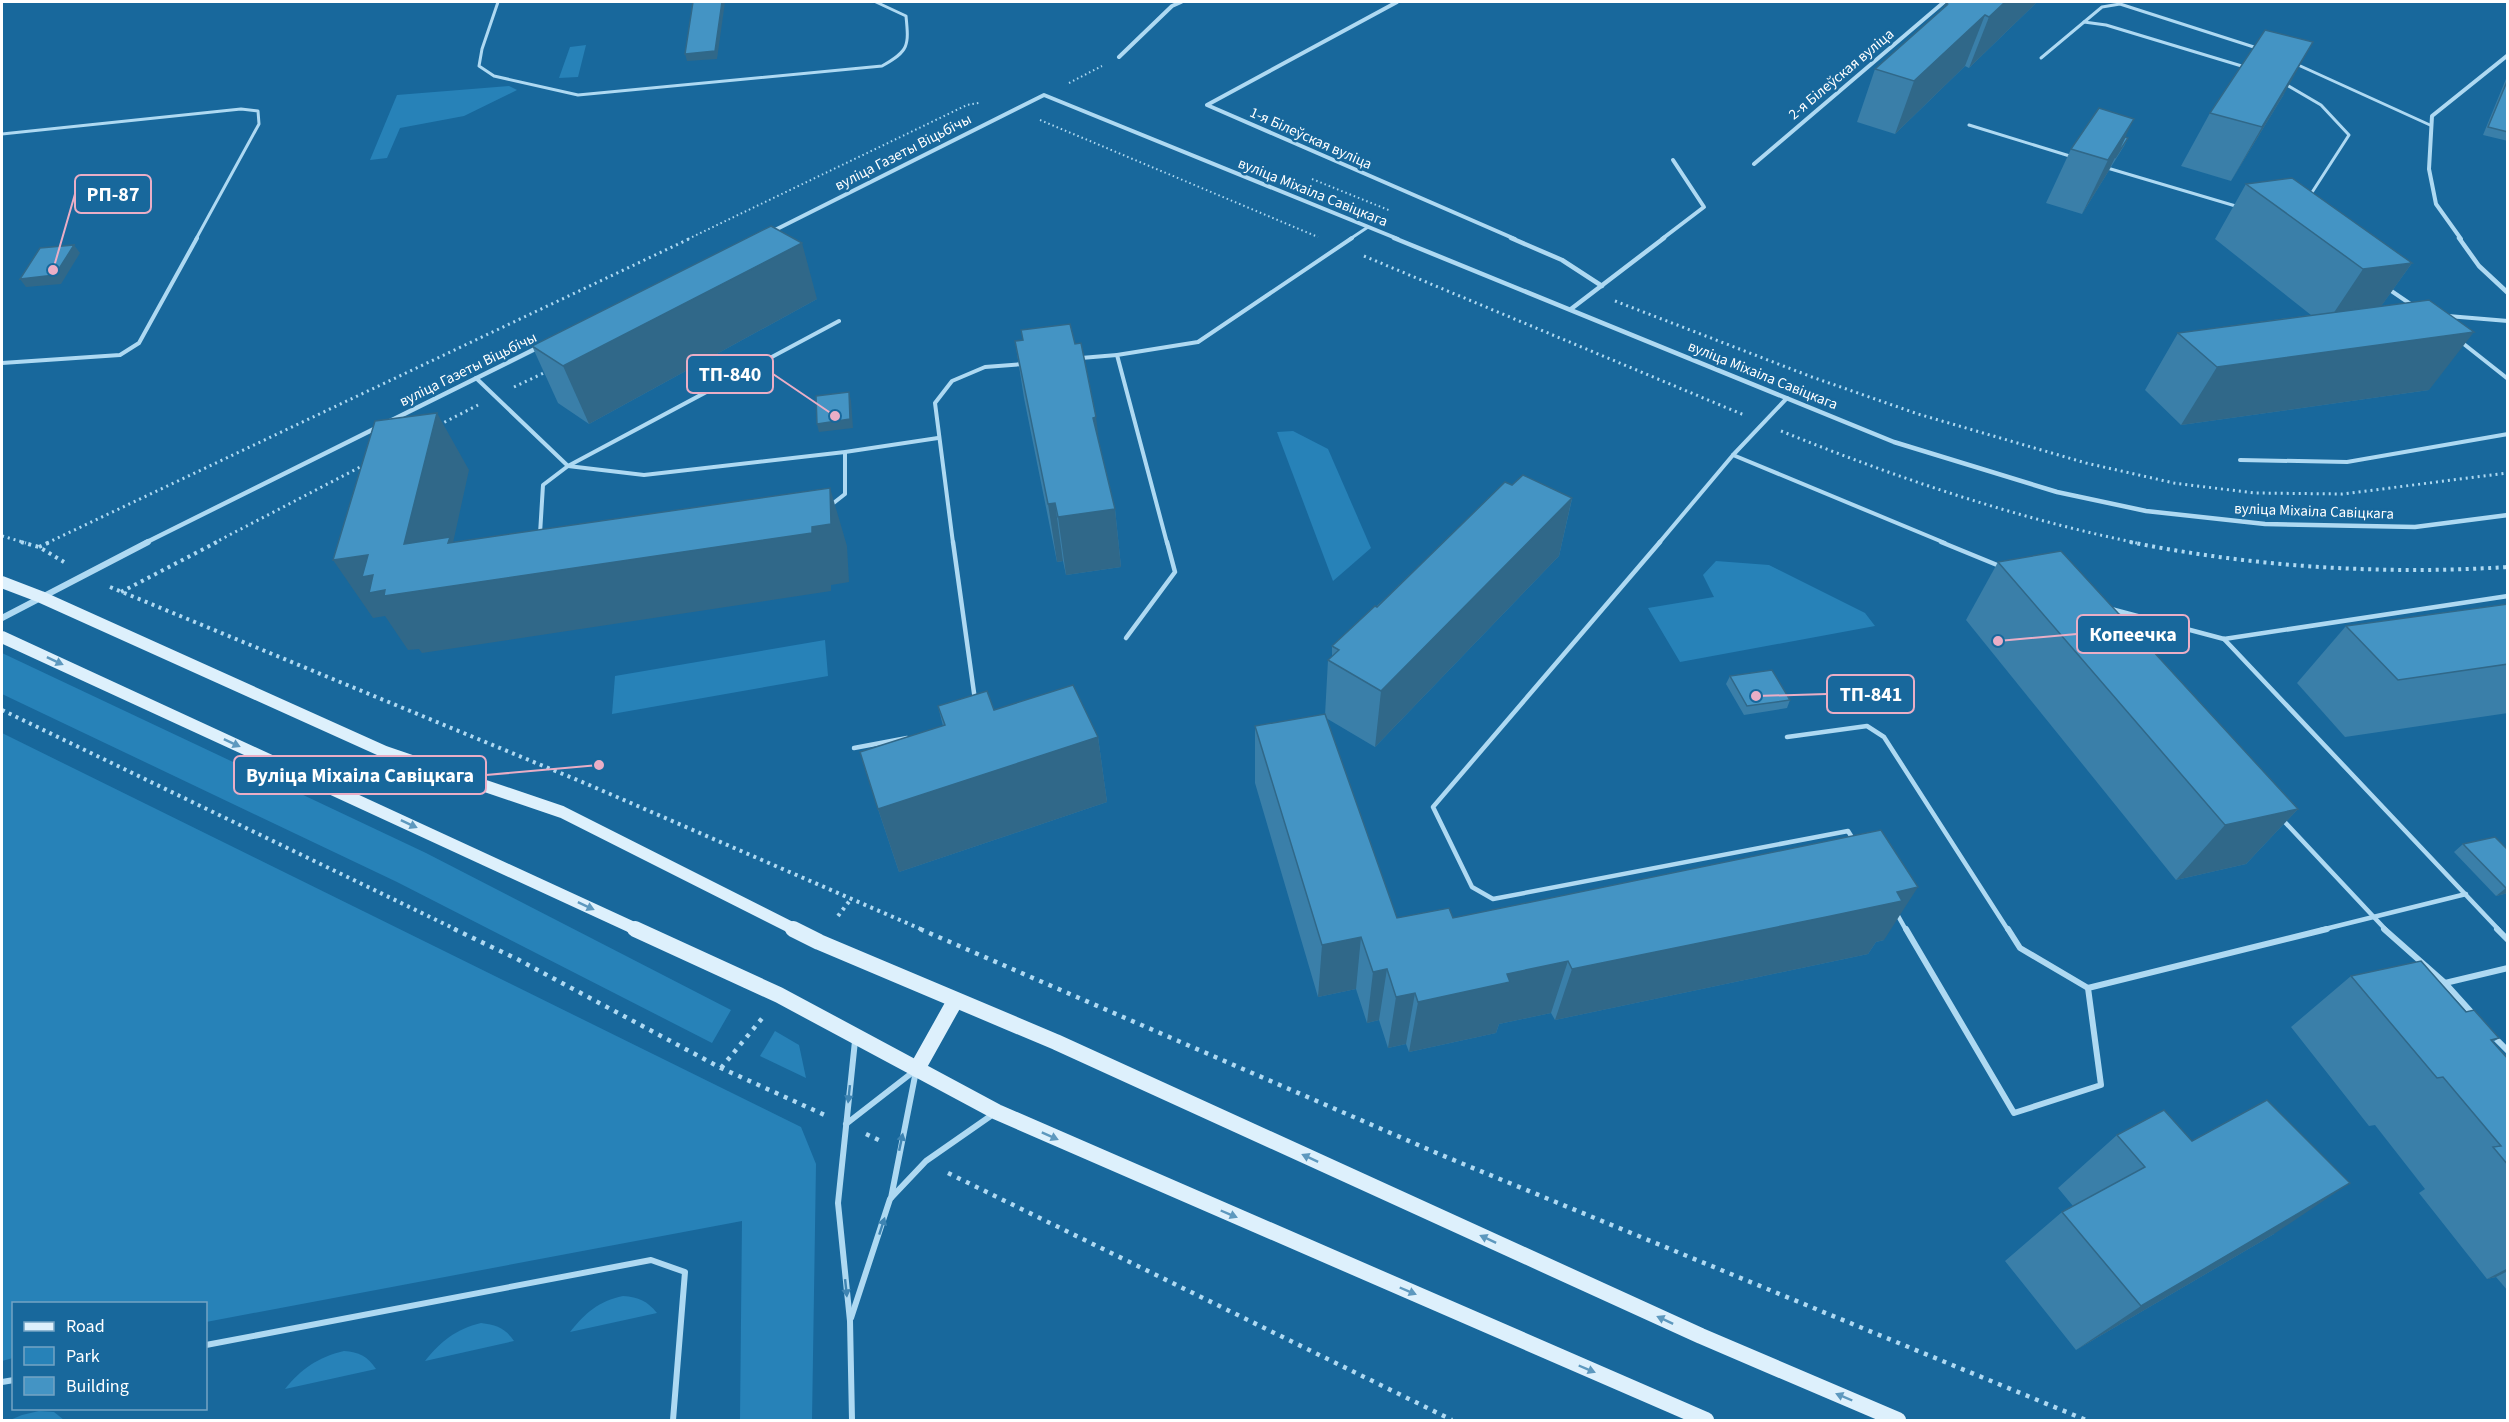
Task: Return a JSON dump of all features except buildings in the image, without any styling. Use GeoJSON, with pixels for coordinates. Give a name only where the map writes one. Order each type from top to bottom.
{"type":"FeatureCollection","features":[{"type":"Feature","properties":{"kind":"main road"},"geometry":{"type":"LineString","coordinates":[[2,582],[41,597],[385,752],[562,812],[819,942],[1056,1042],[1690,1331],[1898,1420]]}},
{"type":"Feature","properties":{"kind":"main road"},"geometry":{"type":"LineString","coordinates":[[2,637],[750,981],[997,1112],[1706,1420]]}},
{"type":"Feature","properties":{"kind":"main road"},"geometry":{"type":"LineString","coordinates":[[917,1069],[955,1001]]}},
{"type":"Feature","properties":{"kind":"street"},"geometry":{"type":"LineString","coordinates":[[1119,57],[1172,6],[1181,2]]}},
{"type":"Feature","properties":{"kind":"street","name":"1-я Білеўская вуліца"},"geometry":{"type":"LineString","coordinates":[[1397,2],[1207,105],[1562,260],[1602,286]]}},
{"type":"Feature","properties":{"kind":"street","name":"2-я Білеўская вуліца"},"geometry":{"type":"LineString","coordinates":[[1754,164],[1944,2]]}},
{"type":"Feature","properties":{"kind":"street"},"geometry":{"type":"LineString","coordinates":[[2508,55],[2432,116],[2429,169],[2436,204],[2479,266],[2508,293]]}},
{"type":"Feature","properties":{"kind":"street","name":"вуліца Газеты Віцьбічы"},"geometry":{"type":"LineString","coordinates":[[759,238],[1044,95]]}},
{"type":"Feature","properties":{"kind":"street","name":"вуліца Міхаіла Савіцкага"},"geometry":{"type":"LineString","coordinates":[[1044,95],[1894,442],[2057,492],[2146,511],[2265,524],[2415,527],[2508,514]]}},
{"type":"Feature","properties":{"kind":"street"},"geometry":{"type":"LineString","coordinates":[[1571,309],[1704,207],[1673,160]]}},
{"type":"Feature","properties":{"kind":"street","name":"вуліца Газеты Віцьбічы"},"geometry":{"type":"LineString","coordinates":[[2,618],[83,574],[545,345]]}},
{"type":"Feature","properties":{"kind":"lane"},"geometry":{"type":"LineString","coordinates":[[498,2],[482,49],[479,66],[494,76],[578,95],[882,66],[903,55],[909,43],[906,16],[876,2]]}},
{"type":"Feature","properties":{"kind":"lane"},"geometry":{"type":"LineString","coordinates":[[2041,58],[2102,7],[2120,4],[2260,49]]}},
{"type":"Feature","properties":{"kind":"lane"},"geometry":{"type":"LineString","coordinates":[[2084,22],[2106,26],[2254,70]]}},
{"type":"Feature","properties":{"kind":"lane"},"geometry":{"type":"LineString","coordinates":[[2293,62],[2430,125]]}},
{"type":"Feature","properties":{"kind":"lane"},"geometry":{"type":"LineString","coordinates":[[2283,83],[2302,92],[2334,113],[2349,135],[2305,202]]}},
{"type":"Feature","properties":{"kind":"lane"},"geometry":{"type":"LineString","coordinates":[[2,134],[241,109],[258,111],[259,124],[139,343],[120,355],[2,363]]}},
{"type":"Feature","properties":{"kind":"lane"},"geometry":{"type":"LineString","coordinates":[[1969,124],[2079,159]]}},
{"type":"Feature","properties":{"kind":"lane"},"geometry":{"type":"LineString","coordinates":[[2101,166],[2189,194],[2246,209]]}},
{"type":"Feature","properties":{"kind":"lane"},"geometry":{"type":"LineString","coordinates":[[1073,359],[1117,355],[1198,342],[1368,227]]}},
{"type":"Feature","properties":{"kind":"lane"},"geometry":{"type":"LineString","coordinates":[[2387,288],[2415,307]]}},
{"type":"Feature","properties":{"kind":"lane"},"geometry":{"type":"LineString","coordinates":[[2448,316],[2508,321]]}},
{"type":"Feature","properties":{"kind":"lane"},"geometry":{"type":"LineString","coordinates":[[547,541],[540,536],[543,485],[568,466],[840,321]]}},
{"type":"Feature","properties":{"kind":"lane"},"geometry":{"type":"LineString","coordinates":[[2452,336],[2508,379]]}},
{"type":"Feature","properties":{"kind":"lane"},"geometry":{"type":"LineString","coordinates":[[1117,355],[1175,572],[1126,638]]}},
{"type":"Feature","properties":{"kind":"lane"},"geometry":{"type":"LineString","coordinates":[[976,706],[935,403],[952,381],[985,367],[1029,363]]}},
{"type":"Feature","properties":{"kind":"lane"},"geometry":{"type":"LineString","coordinates":[[476,378],[568,466],[644,475],[845,452],[938,438]]}},
{"type":"Feature","properties":{"kind":"lane"},"geometry":{"type":"LineString","coordinates":[[1787,398],[1765,424],[1733,455],[1572,647],[1433,807],[1472,887],[1493,899],[1848,831],[1854,841]]}},
{"type":"Feature","properties":{"kind":"lane"},"geometry":{"type":"LineString","coordinates":[[2240,460],[2347,462],[2508,434]]}},
{"type":"Feature","properties":{"kind":"lane"},"geometry":{"type":"LineString","coordinates":[[830,506],[845,494],[845,452]]}},
{"type":"Feature","properties":{"kind":"lane"},"geometry":{"type":"LineString","coordinates":[[1733,455],[2003,567]]}},
{"type":"Feature","properties":{"kind":"lane"},"geometry":{"type":"LineString","coordinates":[[2101,606],[2224,639],[2508,596]]}},
{"type":"Feature","properties":{"kind":"lane"},"geometry":{"type":"LineString","coordinates":[[2224,639],[2508,940]]}},
{"type":"Feature","properties":{"kind":"lane"},"geometry":{"type":"LineString","coordinates":[[1788,737],[1868,726],[1884,737],[2020,948],[2088,988],[2466,894]]}},
{"type":"Feature","properties":{"kind":"lane"},"geometry":{"type":"LineString","coordinates":[[854,748],[913,736]]}},
{"type":"Feature","properties":{"kind":"lane"},"geometry":{"type":"LineString","coordinates":[[2278,813],[2372,918],[2445,983],[2476,1017]]}},
{"type":"Feature","properties":{"kind":"lane"},"geometry":{"type":"LineString","coordinates":[[1895,911],[2014,1113],[2101,1084],[2088,988]]}},
{"type":"Feature","properties":{"kind":"lane"},"geometry":{"type":"LineString","coordinates":[[2445,983],[2508,968]]}},
{"type":"Feature","properties":{"kind":"lane"},"geometry":{"type":"LineString","coordinates":[[2492,1034],[2508,1051]]}},
{"type":"Feature","properties":{"kind":"lane"},"geometry":{"type":"LineString","coordinates":[[852,1420],[850,1321],[838,1203],[855,1036]]}},
{"type":"Feature","properties":{"kind":"lane"},"geometry":{"type":"LineString","coordinates":[[846,1125],[917,1069]]}},
{"type":"Feature","properties":{"kind":"lane"},"geometry":{"type":"LineString","coordinates":[[850,1321],[890,1200],[917,1069]]}},
{"type":"Feature","properties":{"kind":"lane"},"geometry":{"type":"LineString","coordinates":[[890,1200],[926,1161],[997,1112]]}},
{"type":"Feature","properties":{"kind":"lane"},"geometry":{"type":"LineString","coordinates":[[207,1344],[409,1308],[651,1260],[685,1272],[673,1420]]}},
{"type":"Feature","properties":{"kind":"path"},"geometry":{"type":"LineString","coordinates":[[1044,95],[1119,57]]}},
{"type":"Feature","properties":{"kind":"path"},"geometry":{"type":"LineString","coordinates":[[39,548],[967,105],[987,101],[1015,110],[1840,456],[1950,496],[2027,519],[2221,558],[2284,565],[2430,570],[2508,567]]}},
{"type":"Feature","properties":{"kind":"path"},"geometry":{"type":"LineString","coordinates":[[1312,179],[1398,213]]}},
{"type":"Feature","properties":{"kind":"path"},"geometry":{"type":"LineString","coordinates":[[1594,293],[1812,377],[1918,414],[2086,463],[2174,483],[2254,493],[2342,494],[2508,473]]}},
{"type":"Feature","properties":{"kind":"path"},"geometry":{"type":"LineString","coordinates":[[433,429],[549,370]]}},
{"type":"Feature","properties":{"kind":"path"},"geometry":{"type":"LineString","coordinates":[[121,592],[370,462]]}},
{"type":"Feature","properties":{"kind":"path"},"geometry":{"type":"LineString","coordinates":[[2,536],[39,548],[83,574],[121,592],[587,784],[1439,1154],[2086,1420]]}},
{"type":"Feature","properties":{"kind":"path"},"geometry":{"type":"LineString","coordinates":[[2,710],[517,959],[721,1068],[899,1149]]}},
{"type":"Feature","properties":{"kind":"path"},"geometry":{"type":"LineString","coordinates":[[838,916],[851,898]]}},
{"type":"Feature","properties":{"kind":"path"},"geometry":{"type":"LineString","coordinates":[[721,1068],[764,1015]]}},
{"type":"Feature","properties":{"kind":"path"},"geometry":{"type":"LineString","coordinates":[[926,1161],[1452,1420]]}},
{"type":"Feature","properties":{"kind":"green space"},"geometry":{"type":"Polygon","coordinates":[[[586,45],[578,77],[559,78],[570,47],[586,45]]]}},
{"type":"Feature","properties":{"kind":"green space"},"geometry":{"type":"Polygon","coordinates":[[[509,86],[517,90],[464,116],[400,128],[387,158],[370,160],[397,95],[509,86]]]}},
{"type":"Feature","properties":{"kind":"green space"},"geometry":{"type":"Polygon","coordinates":[[[1293,431],[1328,449],[1371,548],[1333,581],[1277,432],[1293,431]]]}},
{"type":"Feature","properties":{"kind":"green space"},"geometry":{"type":"Polygon","coordinates":[[[1716,561],[1769,565],[1865,613],[1875,626],[1680,662],[1648,608],[1714,597],[1703,575],[1716,561]]]}},
{"type":"Feature","properties":{"kind":"green space"},"geometry":{"type":"Polygon","coordinates":[[[825,640],[828,676],[612,714],[615,676],[825,640]]]}},
{"type":"Feature","properties":{"kind":"green space"},"geometry":{"type":"Polygon","coordinates":[[[2,653],[426,853],[731,1010],[712,1043],[397,882],[2,694],[2,653]]]}},
{"type":"Feature","properties":{"kind":"green space"},"geometry":{"type":"Polygon","coordinates":[[[2,733],[801,1127],[816,1164],[812,1420],[740,1420],[742,1221],[207,1322],[207,1302],[12,1302],[12,1358],[2,1361],[2,733]]]}},
{"type":"Feature","properties":{"kind":"green space"},"geometry":{"type":"Polygon","coordinates":[[[775,1031],[799,1045],[806,1078],[760,1056],[775,1031]]]}},
{"type":"Feature","properties":{"kind":"green space"},"geometry":{"type":"Polygon","coordinates":[[[623,1296],[642,1300],[657,1313],[570,1332],[593,1309],[623,1296]]]}},
{"type":"Feature","properties":{"kind":"green space"},"geometry":{"type":"Polygon","coordinates":[[[481,1323],[500,1328],[514,1341],[425,1361],[450,1337],[481,1323]]]}},
{"type":"Feature","properties":{"kind":"green space"},"geometry":{"type":"Polygon","coordinates":[[[344,1351],[362,1356],[376,1369],[285,1389],[297,1375],[311,1365],[344,1351]]]}},
{"type":"Feature","properties":{"kind":"green space"},"geometry":{"type":"Polygon","coordinates":[[[39,1411],[54,1412],[64,1420],[10,1420],[22,1415],[39,1411]]]}},
{"type":"Feature","properties":{"kind":"place","name":"РП-87"},"geometry":{"type":"Point","coordinates":[53,270]}},
{"type":"Feature","properties":{"kind":"place","name":"ТП-840"},"geometry":{"type":"Point","coordinates":[835,416]}},
{"type":"Feature","properties":{"kind":"place","name":"Копеечка"},"geometry":{"type":"Point","coordinates":[1998,641]}},
{"type":"Feature","properties":{"kind":"place","name":"ТП-841"},"geometry":{"type":"Point","coordinates":[1756,696]}},
{"type":"Feature","properties":{"kind":"place","name":"Вуліца Міхаіла Савіцкага"},"geometry":{"type":"Point","coordinates":[599,765]}}]}
